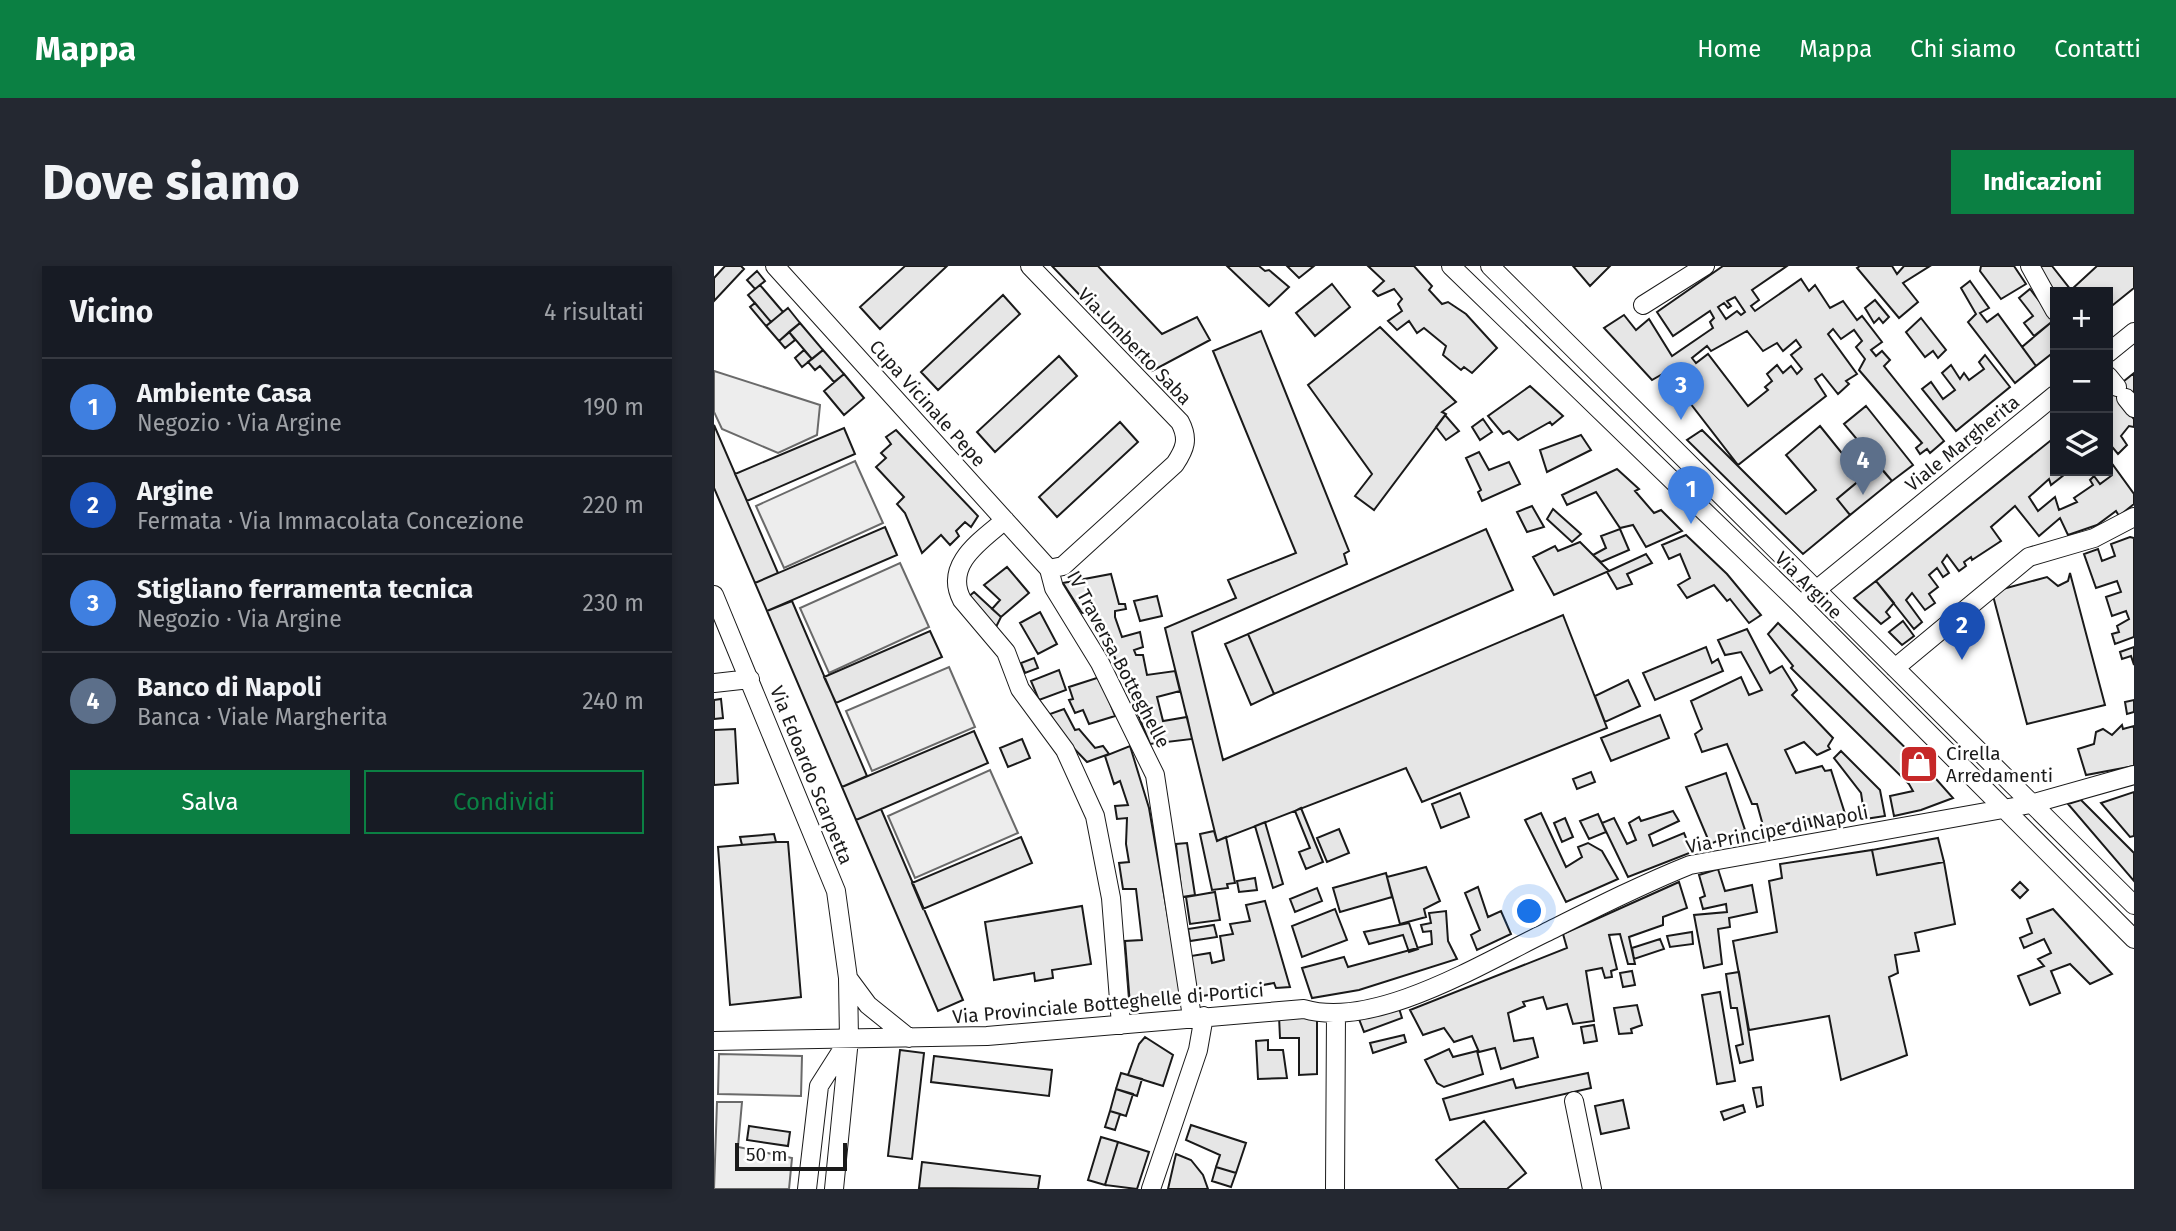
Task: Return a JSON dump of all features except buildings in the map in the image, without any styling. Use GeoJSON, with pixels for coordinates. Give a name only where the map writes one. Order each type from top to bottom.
{"type":"FeatureCollection","features":[{"type":"Feature","properties":{"kind":"street","name":"Cupa Vicinale Pepe"},"geometry":{"type":"LineString","coordinates":[[775,266],[1049,569]]}},
{"type":"Feature","properties":{"kind":"street","name":"Via Umberto Saba"},"geometry":{"type":"LineString","coordinates":[[1030,266],[1180,422],[1186,438],[1182,453],[1175,464],[1063,566],[1049,569]]}},
{"type":"Feature","properties":{"kind":"street","name":"Via Argine"},"geometry":{"type":"LineString","coordinates":[[1451,266],[1800,604],[2134,939]]}},
{"type":"Feature","properties":{"kind":"street","name":"Via Argine"},"geometry":{"type":"LineString","coordinates":[[1490,266],[1817,587],[2134,905]]}},
{"type":"Feature","properties":{"kind":"street"},"geometry":{"type":"LineString","coordinates":[[1643,305],[1705,266]]}},
{"type":"Feature","properties":{"kind":"street"},"geometry":{"type":"LineString","coordinates":[[2030,266],[2050,302]]}},
{"type":"Feature","properties":{"kind":"street"},"geometry":{"type":"LineString","coordinates":[[2111,350],[2134,332]]}},
{"type":"Feature","properties":{"kind":"street","name":"Viale Margherita"},"geometry":{"type":"LineString","coordinates":[[1800,604],[1817,587],[2050,399]]}},
{"type":"Feature","properties":{"kind":"street"},"geometry":{"type":"LineString","coordinates":[[1895,668],[2029,557],[2094,538],[2134,517]]}},
{"type":"Feature","properties":{"kind":"street"},"geometry":{"type":"LineString","coordinates":[[1006,520],[962,561],[957,578],[958,590],[962,600],[1006,652],[1020,689],[1065,750],[1094,816],[1111,898],[1121,1025]]}},
{"type":"Feature","properties":{"kind":"street","name":"IV Traversa Botteghelle"},"geometry":{"type":"LineString","coordinates":[[1049,569],[1054,588],[1100,663],[1155,775],[1198,1017],[1198,1050],[1151,1189]]}},
{"type":"Feature","properties":{"kind":"street","name":"Via Edoardo Scarpetta"},"geometry":{"type":"LineString","coordinates":[[714,595],[836,891],[848,978],[849,1039],[834,1189]]}},
{"type":"Feature","properties":{"kind":"street"},"geometry":{"type":"LineString","coordinates":[[714,683],[750,679]]}},
{"type":"Feature","properties":{"kind":"street"},"geometry":{"type":"LineString","coordinates":[[2003,809],[2031,804],[2134,775]]}},
{"type":"Feature","properties":{"kind":"street","name":"Via Principe di Napoli"},"geometry":{"type":"LineString","coordinates":[[1336,1013],[1404,999],[1429,990],[1644,883],[1690,865],[2003,809]]}},
{"type":"Feature","properties":{"kind":"street","name":"Via Edoardo Scarpetta"},"geometry":{"type":"LineString","coordinates":[[848,978],[868,1005],[909,1038]]}},
{"type":"Feature","properties":{"kind":"street","name":"Via Provinciale Botteghelle di Portici"},"geometry":{"type":"LineString","coordinates":[[714,1041],[987,1036],[1304,1009],[1336,1013]]}},
{"type":"Feature","properties":{"kind":"street"},"geometry":{"type":"LineString","coordinates":[[1335,1189],[1336,1013]]}},
{"type":"Feature","properties":{"kind":"street"},"geometry":{"type":"LineString","coordinates":[[807,1189],[819,1086],[849,1039]]}},
{"type":"Feature","properties":{"kind":"street"},"geometry":{"type":"LineString","coordinates":[[1574,1101],[1592,1189]]}},
{"type":"Feature","properties":{"kind":"shaded area"},"geometry":{"type":"Polygon","coordinates":[[[714,371],[820,405],[817,435],[778,453],[722,429],[714,412],[714,371]]]}},
{"type":"Feature","properties":{"kind":"shaded area"},"geometry":{"type":"Polygon","coordinates":[[[855,461],[883,523],[784,568],[756,506],[855,461]]]}},
{"type":"Feature","properties":{"kind":"shaded area"},"geometry":{"type":"Polygon","coordinates":[[[900,563],[929,627],[829,673],[800,608],[900,563]]]}},
{"type":"Feature","properties":{"kind":"shaded area"},"geometry":{"type":"Polygon","coordinates":[[[949,667],[975,727],[872,771],[846,711],[949,667]]]}},
{"type":"Feature","properties":{"kind":"shaded area"},"geometry":{"type":"Polygon","coordinates":[[[990,770],[1018,833],[915,878],[888,816],[990,770]]]}},
{"type":"Feature","properties":{"kind":"shaded area"},"geometry":{"type":"Polygon","coordinates":[[[719,1054],[802,1056],[801,1096],[718,1094],[719,1054]]]}},
{"type":"Feature","properties":{"kind":"shaded area"},"geometry":{"type":"Polygon","coordinates":[[[717,1102],[742,1102],[738,1147],[792,1158],[789,1189],[714,1189],[717,1102]]]}},
{"type":"Feature","properties":{"kind":"place","name":"Stigliano ferramenta tecnica"},"geometry":{"type":"Point","coordinates":[1681,420]}},
{"type":"Feature","properties":{"kind":"place","name":"Banco di Napoli"},"geometry":{"type":"Point","coordinates":[1863,495]}},
{"type":"Feature","properties":{"kind":"place","name":"Ambiente Casa"},"geometry":{"type":"Point","coordinates":[1691,524]}},
{"type":"Feature","properties":{"kind":"place","name":"Argine"},"geometry":{"type":"Point","coordinates":[1962,660]}},
{"type":"Feature","properties":{"kind":"place","name":"Cirella Arredamenti"},"geometry":{"type":"Point","coordinates":[1919,764]}}]}
